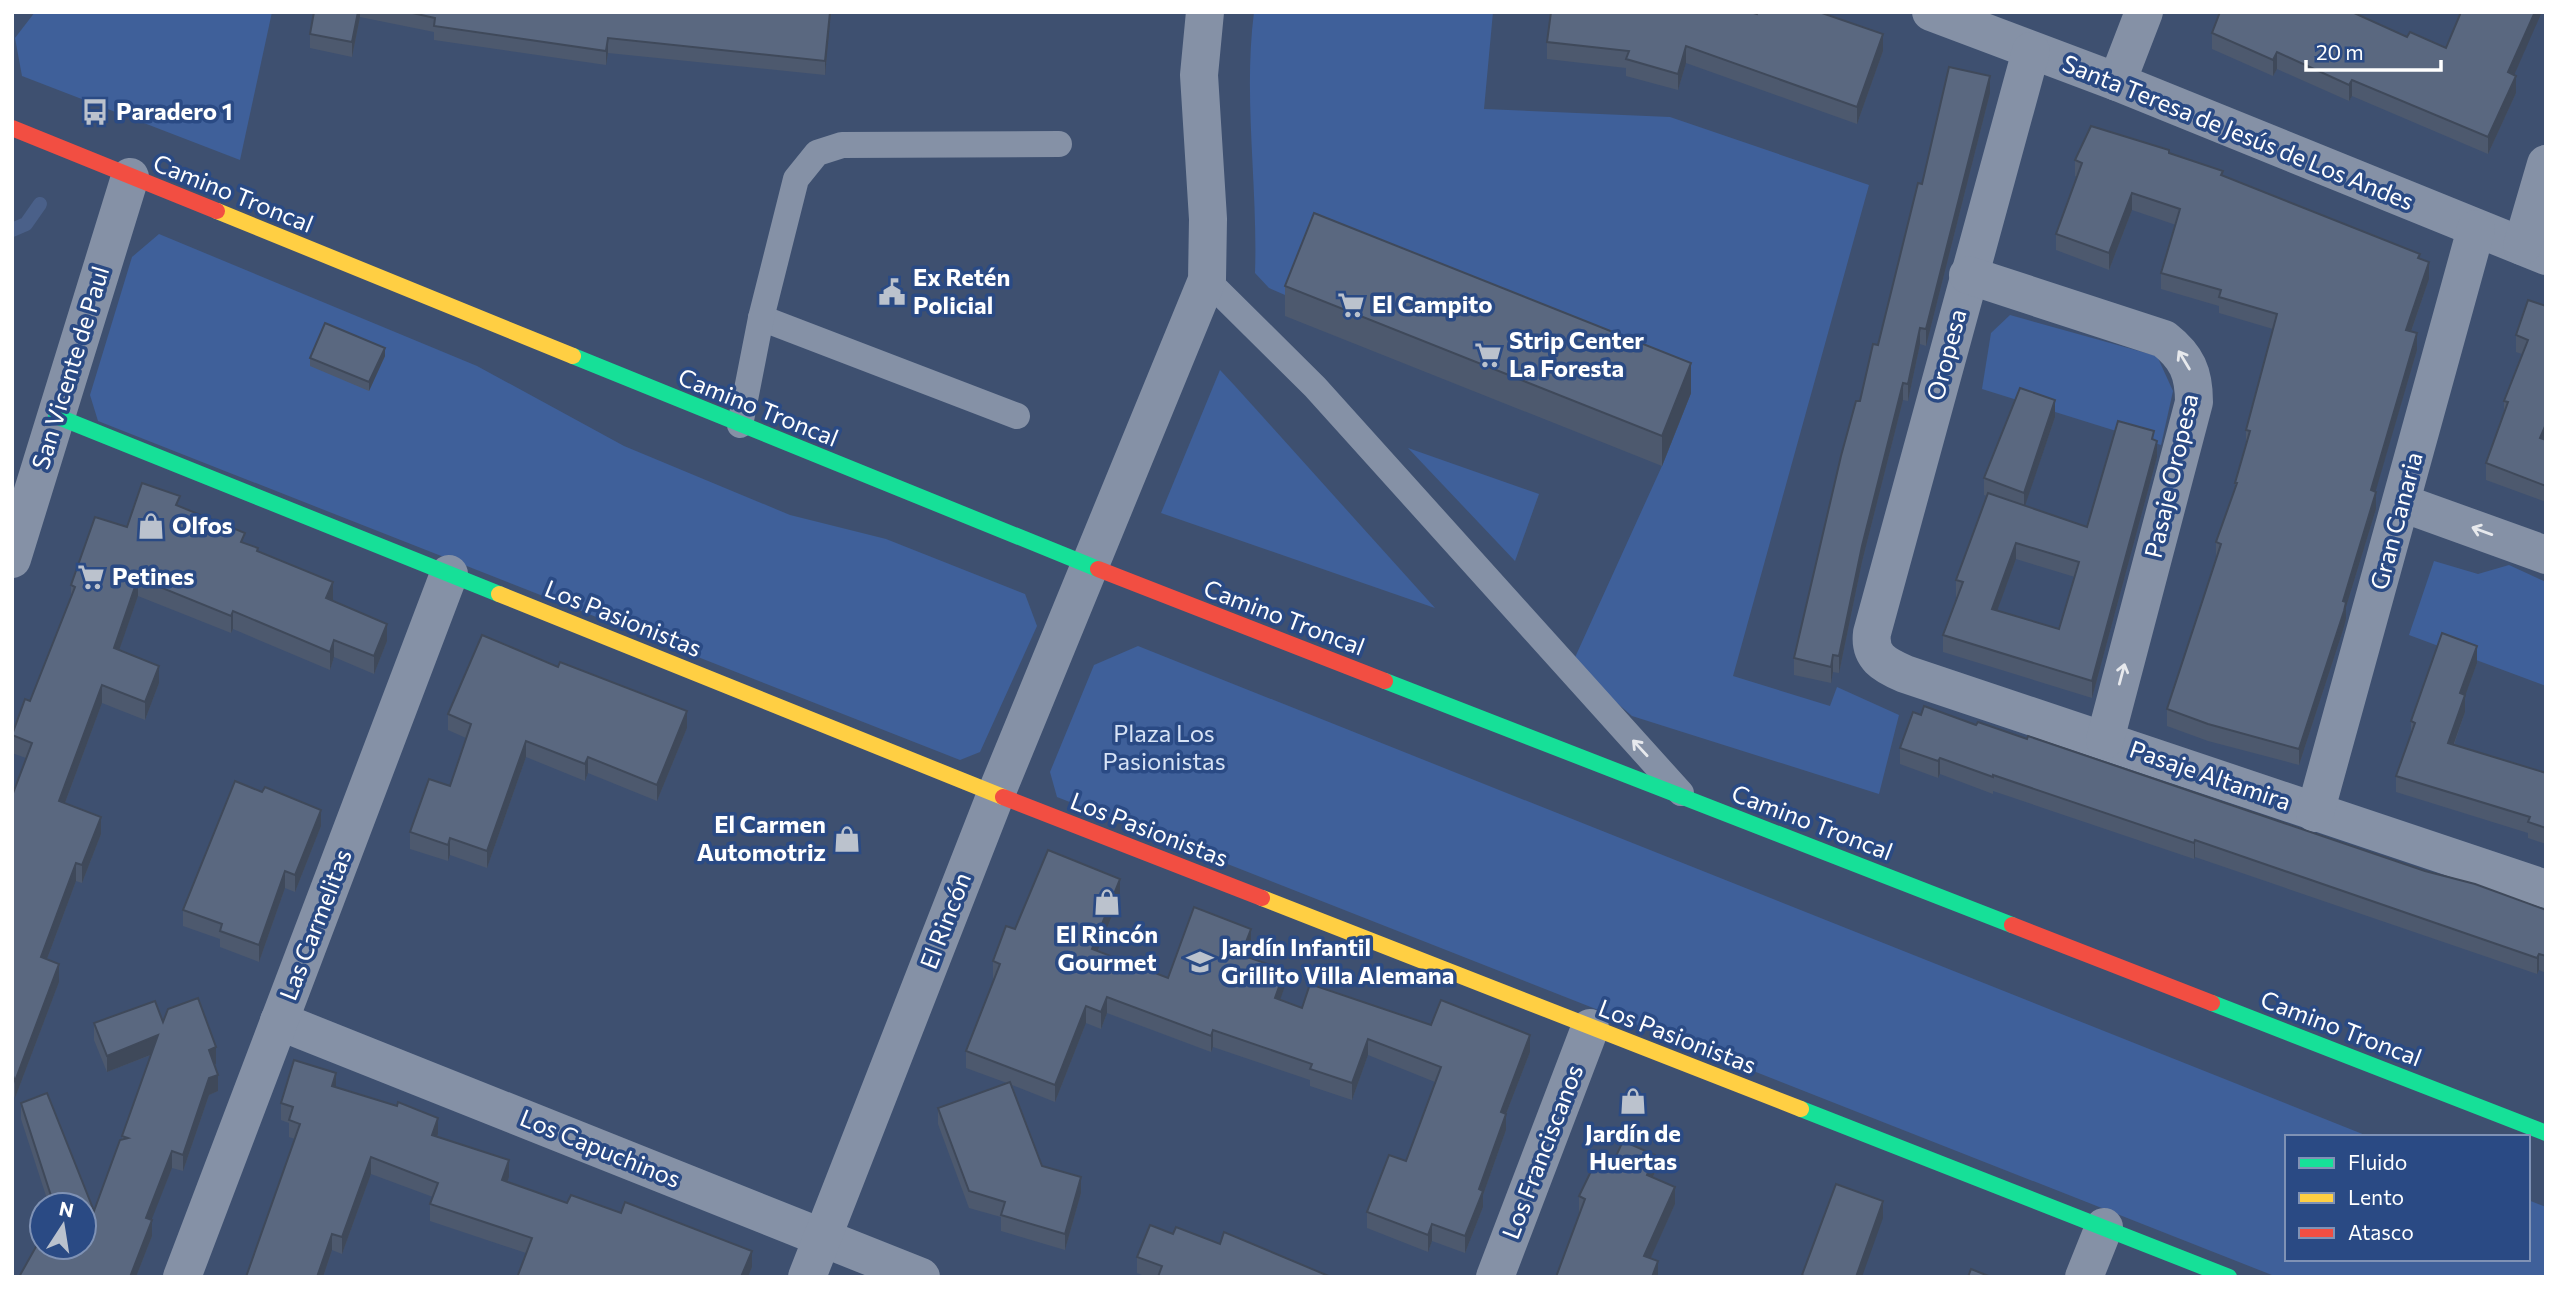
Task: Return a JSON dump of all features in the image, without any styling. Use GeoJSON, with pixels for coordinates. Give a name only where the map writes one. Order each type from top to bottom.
{"type":"FeatureCollection","features":[{"type":"Feature","properties":{"kind":"main road","name":"Camino Troncal"},"geometry":{"type":"LineString","coordinates":[[12,128],[1090,566],[2546,1133]]}},
{"type":"Feature","properties":{"kind":"main road","name":"Los Pasionistas"},"geometry":{"type":"LineString","coordinates":[[56,416],[996,794],[2229,1277]]}},
{"type":"Feature","properties":{"kind":"street"},"geometry":{"type":"LineString","coordinates":[[1205,12],[1199,75],[1208,219],[1208,280]]}},
{"type":"Feature","properties":{"kind":"street","name":"Santa Teresa de Jesús de Los Andes"},"geometry":{"type":"LineString","coordinates":[[1931,12],[2117,82],[2534,251]]}},
{"type":"Feature","properties":{"kind":"street"},"geometry":{"type":"LineString","coordinates":[[2117,82],[2144,12]]}},
{"type":"Feature","properties":{"kind":"street","name":"Oropesa"},"geometry":{"type":"LineString","coordinates":[[1877,658],[1871,645],[1872,633],[2031,51]]}},
{"type":"Feature","properties":{"kind":"street"},"geometry":{"type":"LineString","coordinates":[[2534,251],[2546,164]]}},
{"type":"Feature","properties":{"kind":"street","name":"San Vicente de Paul"},"geometry":{"type":"LineString","coordinates":[[12,559],[130,177]]}},
{"type":"Feature","properties":{"kind":"street","name":"Gran Canaria"},"geometry":{"type":"LineString","coordinates":[[2315,813],[2476,229]]}},
{"type":"Feature","properties":{"kind":"street","name":"Pasaje Oropesa"},"geometry":{"type":"LineString","coordinates":[[1968,275],[2164,339],[2182,354],[2194,383],[2194,401],[2105,740]]}},
{"type":"Feature","properties":{"kind":"street","name":"El Rincón"},"geometry":{"type":"LineString","coordinates":[[807,1277],[996,794],[1208,280]]}},
{"type":"Feature","properties":{"kind":"street"},"geometry":{"type":"LineString","coordinates":[[2402,503],[2546,555]]}},
{"type":"Feature","properties":{"kind":"street","name":"Las Carmelitas"},"geometry":{"type":"LineString","coordinates":[[182,1277],[449,574]]}},
{"type":"Feature","properties":{"kind":"street","name":"Pasaje Altamira"},"geometry":{"type":"LineString","coordinates":[[1877,658],[1905,674],[2546,889]]}},
{"type":"Feature","properties":{"kind":"street","name":"Los Capuchinos"},"geometry":{"type":"LineString","coordinates":[[279,1021],[920,1277]]}},
{"type":"Feature","properties":{"kind":"street","name":"Los Franciscanos"},"geometry":{"type":"LineString","coordinates":[[1496,1277],[1591,1028]]}},
{"type":"Feature","properties":{"kind":"street"},"geometry":{"type":"LineString","coordinates":[[2084,1277],[2104,1227]]}},
{"type":"Feature","properties":{"kind":"lane"},"geometry":{"type":"LineString","coordinates":[[740,425],[761,318],[796,179],[817,153],[842,145],[1059,144]]}},
{"type":"Feature","properties":{"kind":"lane"},"geometry":{"type":"LineString","coordinates":[[1208,280],[1315,387],[1687,799]]}},
{"type":"Feature","properties":{"kind":"lane"},"geometry":{"type":"LineString","coordinates":[[761,318],[1017,416]]}},
{"type":"Feature","properties":{"kind":"green space"},"geometry":{"type":"Polygon","coordinates":[[[35,12],[272,12],[240,160],[22,76],[15,38],[35,12]]]}},
{"type":"Feature","properties":{"kind":"green space"},"geometry":{"type":"Polygon","coordinates":[[[1254,12],[1493,12],[1484,109],[1670,117],[1869,185],[1733,676],[1830,706],[1837,687],[1899,715],[1879,794],[1632,716],[1572,664],[1662,466],[1691,393],[1292,298],[1269,288],[1255,273],[1250,109],[1254,12]]]}},
{"type":"Feature","properties":{"kind":"green space"},"geometry":{"type":"Polygon","coordinates":[[[159,234],[477,366],[624,446],[790,515],[886,539],[1025,594],[1037,626],[980,752],[960,760],[98,421],[90,395],[132,257],[159,234]]]}},
{"type":"Feature","properties":{"kind":"green space"},"geometry":{"type":"Polygon","coordinates":[[[2010,315],[2157,356],[2173,391],[2161,445],[1982,389],[1991,333],[2010,315]]]}},
{"type":"Feature","properties":{"kind":"green space"},"geometry":{"type":"Polygon","coordinates":[[[1220,370],[1235,386],[1435,608],[1161,513],[1220,370]]]}},
{"type":"Feature","properties":{"kind":"green space"},"geometry":{"type":"Polygon","coordinates":[[[1408,448],[1539,494],[1515,561],[1408,448]]]}},
{"type":"Feature","properties":{"kind":"green space"},"geometry":{"type":"Polygon","coordinates":[[[2434,561],[2478,574],[2509,565],[2546,582],[2546,686],[2409,635],[2434,561]]]}},
{"type":"Feature","properties":{"kind":"green space","name":"Plaza Los Pasionistas"},"geometry":{"type":"Polygon","coordinates":[[[1138,646],[2365,1135],[2285,1135],[2285,1261],[2530,1261],[2530,1201],[2546,1207],[2546,1277],[2277,1277],[1057,797],[1050,772],[1094,665],[1138,646]]]}},
{"type":"Feature","properties":{"kind":"building"},"geometry":{"type":"Polygon","coordinates":[[[314,12],[358,12],[352,42],[310,34],[314,12]]]}},
{"type":"Feature","properties":{"kind":"building"},"geometry":{"type":"Polygon","coordinates":[[[408,12],[830,12],[825,61],[608,38],[606,51],[434,26],[435,18],[408,12]]]}},
{"type":"Feature","properties":{"kind":"building"},"geometry":{"type":"Polygon","coordinates":[[[1551,12],[1819,12],[1883,34],[1857,107],[1686,46],[1678,74],[1626,59],[1629,51],[1547,42],[1551,12]]]}},
{"type":"Feature","properties":{"kind":"building"},"geometry":{"type":"Polygon","coordinates":[[[2220,12],[2352,12],[2407,37],[2410,32],[2446,48],[2461,12],[2535,12],[2508,72],[2516,76],[2488,137],[2352,80],[2349,85],[2277,52],[2273,60],[2212,33],[2220,12]]]}},
{"type":"Feature","properties":{"kind":"building"},"geometry":{"type":"Polygon","coordinates":[[[1949,67],[1990,76],[1926,329],[1920,328],[1908,384],[1903,383],[1862,546],[1839,656],[1833,655],[1831,667],[1794,658],[1841,456],[1856,401],[1860,401],[1873,344],[1878,345],[1918,183],[1922,184],[1949,67]]]}},
{"type":"Feature","properties":{"kind":"building"},"geometry":{"type":"Polygon","coordinates":[[[2091,126],[2169,150],[2169,153],[2223,171],[2221,175],[2420,254],[2418,258],[2429,262],[2406,330],[2417,333],[2371,490],[2376,492],[2343,601],[2346,602],[2344,611],[2299,749],[2208,724],[2167,709],[2221,544],[2216,542],[2237,483],[2250,431],[2246,430],[2277,314],[2219,297],[2221,290],[2161,273],[2180,209],[2132,193],[2109,253],[2056,234],[2082,163],[2075,160],[2091,126]]]}},
{"type":"Feature","properties":{"kind":"building","name":"Strip Center La Foresta"},"geometry":{"type":"Polygon","coordinates":[[[1314,213],[1691,363],[1662,436],[1285,286],[1314,213]]]}},
{"type":"Feature","properties":{"kind":"building"},"geometry":{"type":"Polygon","coordinates":[[[2528,300],[2546,306],[2546,424],[2540,438],[2546,440],[2546,486],[2486,463],[2508,402],[2504,401],[2528,340],[2516,335],[2528,300]]]}},
{"type":"Feature","properties":{"kind":"building"},"geometry":{"type":"Polygon","coordinates":[[[325,323],[385,348],[369,382],[310,358],[325,323]]]}},
{"type":"Feature","properties":{"kind":"building"},"geometry":{"type":"Polygon","coordinates":[[[2020,388],[2055,400],[2024,493],[1984,478],[2020,388]]]}},
{"type":"Feature","properties":{"kind":"building"},"geometry":{"type":"Polygon","coordinates":[[[2118,421],[2154,431],[2152,439],[2157,441],[2092,681],[1943,635],[1963,582],[1956,580],[1988,493],[2087,527],[2118,421]],[[2016,543],[1992,609],[2059,629],[2079,562],[2016,543]]]}},
{"type":"Feature","properties":{"kind":"building"},"geometry":{"type":"Polygon","coordinates":[[[142,483],[180,496],[176,505],[245,533],[241,542],[258,548],[257,551],[333,582],[326,598],[387,624],[374,656],[334,640],[330,652],[233,611],[231,616],[138,578],[114,648],[159,666],[145,702],[102,685],[59,801],[101,817],[82,865],[76,863],[41,957],[59,964],[15,1081],[12,1073],[12,796],[32,743],[12,735],[25,699],[30,701],[75,587],[71,585],[95,517],[127,527],[142,483]]]}},
{"type":"Feature","properties":{"kind":"building"},"geometry":{"type":"Polygon","coordinates":[[[2442,633],[2477,646],[2460,693],[2465,695],[2448,743],[2546,773],[2546,828],[2528,822],[2530,817],[2396,776],[2415,723],[2411,721],[2442,633]]]}},
{"type":"Feature","properties":{"kind":"building"},"geometry":{"type":"Polygon","coordinates":[[[482,635],[558,667],[560,662],[687,711],[657,785],[588,757],[585,764],[526,741],[487,851],[450,838],[448,845],[410,832],[429,779],[450,786],[471,724],[448,714],[482,635]]]}},
{"type":"Feature","properties":{"kind":"building"},"geometry":{"type":"Polygon","coordinates":[[[1924,706],[1976,725],[1978,722],[2027,739],[2028,736],[2546,910],[2546,956],[2539,954],[2537,958],[2195,840],[2194,843],[1993,775],[1900,748],[1913,712],[1921,715],[1924,706]]]}},
{"type":"Feature","properties":{"kind":"building"},"geometry":{"type":"Polygon","coordinates":[[[235,781],[262,792],[265,787],[321,810],[295,875],[285,871],[259,945],[220,931],[222,924],[183,910],[235,781]]]}},
{"type":"Feature","properties":{"kind":"building"},"geometry":{"type":"Polygon","coordinates":[[[1048,850],[1120,879],[1092,949],[1168,978],[1194,907],[1251,929],[1241,955],[1285,970],[1275,998],[1302,1008],[1310,984],[1431,1025],[1441,1000],[1530,1035],[1501,1112],[1506,1114],[1479,1189],[1483,1191],[1465,1236],[1432,1224],[1428,1235],[1367,1212],[1389,1155],[1406,1161],[1441,1067],[1368,1039],[1352,1083],[1310,1069],[1312,1064],[1213,1030],[1211,1036],[1107,997],[1101,1012],[1086,1006],[1055,1085],[966,1051],[1000,964],[993,961],[1006,926],[1015,929],[1048,850]]]}},
{"type":"Feature","properties":{"kind":"building"},"geometry":{"type":"Polygon","coordinates":[[[198,998],[216,1047],[209,1050],[218,1075],[209,1078],[183,1155],[172,1151],[146,1218],[152,1220],[130,1277],[19,1277],[28,1261],[98,1261],[98,1200],[120,1140],[128,1138],[122,1136],[158,1035],[107,1056],[94,1023],[155,1001],[163,1022],[168,1009],[198,998]]]}},
{"type":"Feature","properties":{"kind":"building"},"geometry":{"type":"Polygon","coordinates":[[[294,1060],[336,1073],[332,1086],[397,1106],[398,1102],[438,1118],[432,1135],[509,1160],[502,1180],[567,1203],[571,1195],[621,1213],[625,1202],[752,1251],[741,1277],[521,1277],[518,1275],[532,1238],[430,1204],[438,1183],[371,1157],[342,1237],[332,1234],[317,1277],[246,1277],[300,1124],[289,1120],[293,1107],[281,1103],[294,1060]]]}},
{"type":"Feature","properties":{"kind":"building"},"geometry":{"type":"Polygon","coordinates":[[[1010,1082],[1042,1166],[1081,1177],[1065,1234],[1001,1215],[1005,1202],[969,1191],[938,1108],[1010,1082]]]}},
{"type":"Feature","properties":{"kind":"building"},"geometry":{"type":"Polygon","coordinates":[[[47,1093],[86,1191],[49,1191],[21,1103],[47,1093]]]}},
{"type":"Feature","properties":{"kind":"building"},"geometry":{"type":"Polygon","coordinates":[[[1623,1141],[1655,1155],[1647,1175],[1675,1187],[1644,1256],[1658,1261],[1652,1277],[1556,1277],[1585,1199],[1579,1196],[1595,1163],[1610,1169],[1623,1141]]]}},
{"type":"Feature","properties":{"kind":"building"},"geometry":{"type":"Polygon","coordinates":[[[1836,1184],[1883,1201],[1856,1277],[1806,1277],[1802,1275],[1836,1184]]]}},
{"type":"Feature","properties":{"kind":"building"},"geometry":{"type":"Polygon","coordinates":[[[1150,1225],[1173,1234],[1176,1227],[1220,1244],[1224,1232],[1331,1277],[1158,1277],[1162,1266],[1137,1257],[1150,1225]]]}},
{"type":"Feature","properties":{"kind":"building"},"geometry":{"type":"Polygon","coordinates":[[[1971,1269],[1991,1277],[1968,1277],[1971,1269]]]}},
{"type":"Feature","properties":{"kind":"waterway"},"geometry":{"type":"LineString","coordinates":[[12,230],[26,224],[40,204]]}},
{"type":"Feature","properties":{"kind":"traffic: fast"},"geometry":{"type":"LineString","coordinates":[[573,356],[1098,569]]}},
{"type":"Feature","properties":{"kind":"traffic: fast"},"geometry":{"type":"LineString","coordinates":[[56,416],[499,594]]}},
{"type":"Feature","properties":{"kind":"traffic: fast"},"geometry":{"type":"LineString","coordinates":[[1385,681],[2012,925]]}},
{"type":"Feature","properties":{"kind":"traffic: fast"},"geometry":{"type":"LineString","coordinates":[[2212,1003],[2546,1133]]}},
{"type":"Feature","properties":{"kind":"traffic: fast"},"geometry":{"type":"LineString","coordinates":[[1801,1109],[2229,1277]]}},
{"type":"Feature","properties":{"kind":"traffic: slow"},"geometry":{"type":"LineString","coordinates":[[217,211],[573,356]]}},
{"type":"Feature","properties":{"kind":"traffic: slow"},"geometry":{"type":"LineString","coordinates":[[499,594],[1003,797]]}},
{"type":"Feature","properties":{"kind":"traffic: slow"},"geometry":{"type":"LineString","coordinates":[[1262,898],[1801,1109]]}},
{"type":"Feature","properties":{"kind":"traffic: jam"},"geometry":{"type":"LineString","coordinates":[[12,128],[217,211]]}},
{"type":"Feature","properties":{"kind":"traffic: jam"},"geometry":{"type":"LineString","coordinates":[[1098,569],[1385,681]]}},
{"type":"Feature","properties":{"kind":"traffic: jam"},"geometry":{"type":"LineString","coordinates":[[1003,797],[1262,898]]}},
{"type":"Feature","properties":{"kind":"traffic: jam"},"geometry":{"type":"LineString","coordinates":[[2012,925],[2212,1003]]}},
{"type":"Feature","properties":{"kind":"place","name":"Paradero 1"},"geometry":{"type":"Point","coordinates":[95,112]}},
{"type":"Feature","properties":{"kind":"place","name":"Ex Retén Policial"},"geometry":{"type":"Point","coordinates":[892,292]}},
{"type":"Feature","properties":{"kind":"place","name":"El Campito"},"geometry":{"type":"Point","coordinates":[1351,305]}},
{"type":"Feature","properties":{"kind":"place","name":"Strip Center La Foresta"},"geometry":{"type":"Point","coordinates":[1488,355]}},
{"type":"Feature","properties":{"kind":"place","name":"Olfos"},"geometry":{"type":"Point","coordinates":[151,526]}},
{"type":"Feature","properties":{"kind":"place","name":"Petines"},"geometry":{"type":"Point","coordinates":[91,577]}},
{"type":"Feature","properties":{"kind":"place","name":"El Carmen Automotriz"},"geometry":{"type":"Point","coordinates":[847,839]}},
{"type":"Feature","properties":{"kind":"place","name":"El Rincón Gourmet"},"geometry":{"type":"Point","coordinates":[1107,902]}},
{"type":"Feature","properties":{"kind":"place","name":"Jardín Infantil Grillito Villa Alemana"},"geometry":{"type":"Point","coordinates":[1200,962]}},
{"type":"Feature","properties":{"kind":"place","name":"Jardín de Huertas"},"geometry":{"type":"Point","coordinates":[1633,1101]}}]}
